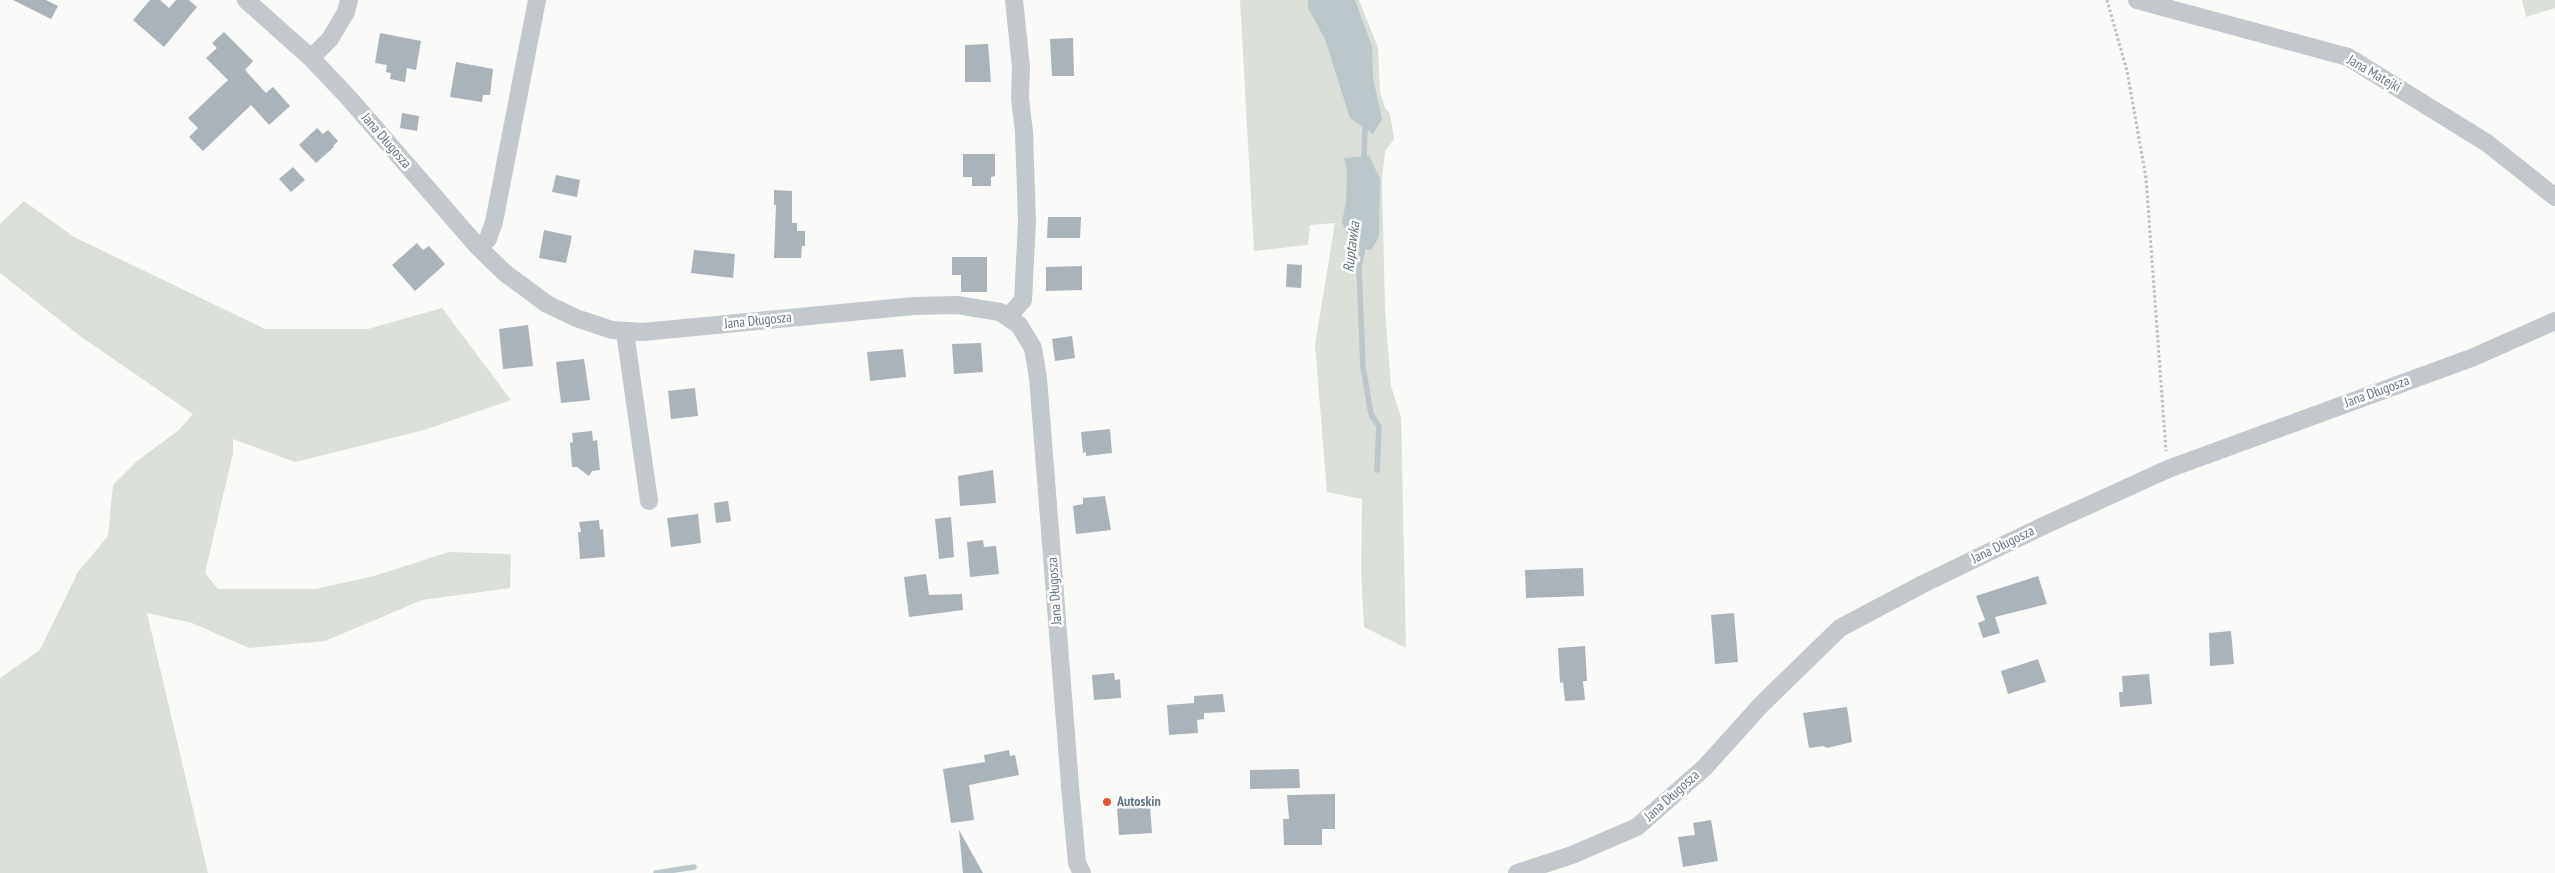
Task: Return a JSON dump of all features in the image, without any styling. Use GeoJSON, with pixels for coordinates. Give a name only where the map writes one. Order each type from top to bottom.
{"type":"FeatureCollection","features":[{"type":"Feature","properties":{"kind":"street","name":"Jana Długosza"},"geometry":{"type":"LineString","coordinates":[[246,0],[311,58],[348,97],[479,248],[505,273],[547,304],[583,320],[625,332],[660,331],[938,305],[990,308],[1009,316],[1027,336],[1033,348],[1038,378],[1073,822],[1077,863],[1082,873]]}},
{"type":"Feature","properties":{"kind":"street"},"geometry":{"type":"LineString","coordinates":[[311,58],[330,39],[346,12],[350,0]]}},
{"type":"Feature","properties":{"kind":"street"},"geometry":{"type":"LineString","coordinates":[[479,248],[488,238],[494,222],[537,0]]}},
{"type":"Feature","properties":{"kind":"street"},"geometry":{"type":"LineString","coordinates":[[1009,316],[1023,300],[1028,222],[1024,132],[1020,100],[1021,68],[1014,0]]}},
{"type":"Feature","properties":{"kind":"street","name":"Jana Matejki"},"geometry":{"type":"LineString","coordinates":[[2137,0],[2348,57],[2487,143],[2555,197]]}},
{"type":"Feature","properties":{"kind":"street","name":"Jana Długosza"},"geometry":{"type":"LineString","coordinates":[[1517,873],[1572,855],[1637,827],[1705,767],[1761,705],[1840,628],[1999,547],[2168,469],[2474,357],[2555,321]]}},
{"type":"Feature","properties":{"kind":"street"},"geometry":{"type":"LineString","coordinates":[[625,332],[649,501]]}},
{"type":"Feature","properties":{"kind":"path"},"geometry":{"type":"LineString","coordinates":[[2107,0],[2128,71],[2146,178],[2168,469]]}},
{"type":"Feature","properties":{"kind":"shaded area"},"geometry":{"type":"Polygon","coordinates":[[[1240,0],[1359,0],[1378,48],[1380,92],[1385,108],[1390,114],[1394,139],[1385,151],[1382,180],[1385,311],[1391,386],[1401,417],[1406,648],[1364,627],[1361,572],[1362,499],[1327,492],[1315,345],[1335,223],[1310,225],[1308,245],[1254,251],[1240,0]]]}},
{"type":"Feature","properties":{"kind":"shaded area"},"geometry":{"type":"Polygon","coordinates":[[[1308,0],[1355,0],[1372,46],[1373,78],[1382,119],[1373,134],[1350,118],[1325,39],[1308,8],[1308,0]]]}},
{"type":"Feature","properties":{"kind":"shaded area"},"geometry":{"type":"Polygon","coordinates":[[[2522,0],[2555,0],[2555,8],[2526,17],[2522,0]]]}},
{"type":"Feature","properties":{"kind":"shaded area"},"geometry":{"type":"Polygon","coordinates":[[[1369,156],[1380,179],[1379,237],[1371,250],[1359,248],[1348,236],[1342,222],[1346,202],[1347,170],[1344,158],[1369,156]]]}},
{"type":"Feature","properties":{"kind":"shaded area"},"geometry":{"type":"Polygon","coordinates":[[[24,201],[74,237],[265,329],[368,329],[442,308],[511,400],[424,430],[295,462],[233,439],[233,453],[205,573],[218,589],[315,589],[374,576],[449,552],[511,554],[510,588],[422,600],[325,641],[249,648],[192,623],[147,613],[208,873],[0,873],[0,678],[40,650],[78,572],[108,536],[113,485],[137,461],[179,430],[193,414],[80,336],[0,273],[0,224],[24,201]]]}},
{"type":"Feature","properties":{"kind":"building"},"geometry":{"type":"Polygon","coordinates":[[[13,0],[46,0],[58,6],[51,19],[13,0]]]}},
{"type":"Feature","properties":{"kind":"building"},"geometry":{"type":"Polygon","coordinates":[[[150,0],[160,0],[169,8],[176,0],[189,0],[197,7],[164,47],[133,20],[150,0]]]}},
{"type":"Feature","properties":{"kind":"building"},"geometry":{"type":"Polygon","coordinates":[[[224,32],[253,61],[245,70],[266,93],[273,87],[290,106],[269,125],[251,105],[203,151],[189,137],[198,128],[188,118],[228,80],[206,58],[217,48],[212,43],[224,32]]]}},
{"type":"Feature","properties":{"kind":"building"},"geometry":{"type":"Polygon","coordinates":[[[380,33],[421,41],[416,70],[407,68],[405,82],[390,79],[391,73],[386,72],[387,65],[375,63],[380,33]]]}},
{"type":"Feature","properties":{"kind":"building"},"geometry":{"type":"Polygon","coordinates":[[[1073,38],[1074,76],[1052,76],[1050,39],[1073,38]]]}},
{"type":"Feature","properties":{"kind":"building"},"geometry":{"type":"Polygon","coordinates":[[[988,44],[991,82],[965,82],[965,45],[988,44]]]}},
{"type":"Feature","properties":{"kind":"building"},"geometry":{"type":"Polygon","coordinates":[[[456,62],[493,69],[490,95],[483,95],[482,102],[450,97],[456,62]]]}},
{"type":"Feature","properties":{"kind":"building"},"geometry":{"type":"Polygon","coordinates":[[[402,113],[419,116],[417,131],[400,128],[402,113]]]}},
{"type":"Feature","properties":{"kind":"building"},"geometry":{"type":"Polygon","coordinates":[[[317,128],[323,134],[328,130],[338,141],[316,163],[299,145],[317,128]]]}},
{"type":"Feature","properties":{"kind":"building"},"geometry":{"type":"Polygon","coordinates":[[[963,154],[995,154],[995,176],[991,177],[991,186],[972,186],[972,177],[963,177],[963,154]]]}},
{"type":"Feature","properties":{"kind":"building"},"geometry":{"type":"Polygon","coordinates":[[[293,167],[305,180],[291,192],[279,179],[293,167]]]}},
{"type":"Feature","properties":{"kind":"building"},"geometry":{"type":"Polygon","coordinates":[[[556,175],[580,180],[577,197],[552,192],[556,175]]]}},
{"type":"Feature","properties":{"kind":"building"},"geometry":{"type":"Polygon","coordinates":[[[774,190],[792,191],[792,223],[797,223],[797,231],[805,231],[805,246],[802,246],[801,258],[774,258],[776,205],[774,205],[774,190]]]}},
{"type":"Feature","properties":{"kind":"building"},"geometry":{"type":"Polygon","coordinates":[[[1048,217],[1081,217],[1080,238],[1047,238],[1048,217]]]}},
{"type":"Feature","properties":{"kind":"building"},"geometry":{"type":"Polygon","coordinates":[[[544,230],[572,236],[566,263],[539,258],[544,230]]]}},
{"type":"Feature","properties":{"kind":"building"},"geometry":{"type":"Polygon","coordinates":[[[417,243],[423,250],[429,246],[445,264],[415,291],[392,265],[417,243]]]}},
{"type":"Feature","properties":{"kind":"building"},"geometry":{"type":"Polygon","coordinates":[[[694,250],[735,254],[733,278],[691,273],[694,250]]]}},
{"type":"Feature","properties":{"kind":"building"},"geometry":{"type":"Polygon","coordinates":[[[952,257],[987,257],[987,292],[961,292],[961,275],[952,275],[952,257]]]}},
{"type":"Feature","properties":{"kind":"building"},"geometry":{"type":"Polygon","coordinates":[[[1287,264],[1302,265],[1301,288],[1286,287],[1287,264]]]}},
{"type":"Feature","properties":{"kind":"building"},"geometry":{"type":"Polygon","coordinates":[[[1082,266],[1082,290],[1046,291],[1046,267],[1082,266]]]}},
{"type":"Feature","properties":{"kind":"building"},"geometry":{"type":"Polygon","coordinates":[[[528,325],[533,366],[503,369],[499,329],[528,325]]]}},
{"type":"Feature","properties":{"kind":"building"},"geometry":{"type":"Polygon","coordinates":[[[1072,336],[1075,358],[1055,361],[1052,339],[1072,336]]]}},
{"type":"Feature","properties":{"kind":"building"},"geometry":{"type":"Polygon","coordinates":[[[981,343],[983,372],[954,374],[952,344],[981,343]]]}},
{"type":"Feature","properties":{"kind":"building"},"geometry":{"type":"Polygon","coordinates":[[[903,349],[906,377],[870,381],[867,352],[903,349]]]}},
{"type":"Feature","properties":{"kind":"building"},"geometry":{"type":"Polygon","coordinates":[[[584,359],[590,400],[561,403],[556,362],[584,359]]]}},
{"type":"Feature","properties":{"kind":"building"},"geometry":{"type":"Polygon","coordinates":[[[695,388],[698,416],[671,419],[668,391],[695,388]]]}},
{"type":"Feature","properties":{"kind":"building"},"geometry":{"type":"Polygon","coordinates":[[[1110,429],[1112,453],[1086,456],[1086,452],[1083,453],[1081,432],[1110,429]]]}},
{"type":"Feature","properties":{"kind":"building"},"geometry":{"type":"Polygon","coordinates":[[[592,431],[593,441],[597,440],[600,470],[592,471],[589,476],[577,467],[572,467],[570,443],[573,442],[572,433],[592,431]]]}},
{"type":"Feature","properties":{"kind":"building"},"geometry":{"type":"Polygon","coordinates":[[[993,470],[996,503],[960,506],[958,476],[993,470]]]}},
{"type":"Feature","properties":{"kind":"building"},"geometry":{"type":"Polygon","coordinates":[[[1105,496],[1111,530],[1076,534],[1073,506],[1083,504],[1083,498],[1105,496]]]}},
{"type":"Feature","properties":{"kind":"building"},"geometry":{"type":"Polygon","coordinates":[[[728,501],[731,521],[716,523],[714,503],[728,501]]]}},
{"type":"Feature","properties":{"kind":"building"},"geometry":{"type":"Polygon","coordinates":[[[698,514],[701,543],[671,547],[667,518],[698,514]]]}},
{"type":"Feature","properties":{"kind":"building"},"geometry":{"type":"Polygon","coordinates":[[[951,517],[954,557],[939,559],[935,519],[951,517]]]}},
{"type":"Feature","properties":{"kind":"building"},"geometry":{"type":"Polygon","coordinates":[[[599,520],[600,530],[603,529],[605,557],[580,559],[578,532],[581,532],[579,522],[599,520]]]}},
{"type":"Feature","properties":{"kind":"building"},"geometry":{"type":"Polygon","coordinates":[[[983,540],[984,547],[996,546],[999,574],[970,577],[967,542],[983,540]]]}},
{"type":"Feature","properties":{"kind":"building"},"geometry":{"type":"Polygon","coordinates":[[[1583,568],[1584,596],[1526,598],[1525,570],[1583,568]]]}},
{"type":"Feature","properties":{"kind":"building"},"geometry":{"type":"Polygon","coordinates":[[[926,574],[929,595],[962,594],[963,610],[909,617],[904,577],[926,574]]]}},
{"type":"Feature","properties":{"kind":"building"},"geometry":{"type":"Polygon","coordinates":[[[2038,576],[2047,604],[1995,617],[2000,633],[1983,638],[1978,623],[1985,620],[1976,596],[2038,576]]]}},
{"type":"Feature","properties":{"kind":"building"},"geometry":{"type":"Polygon","coordinates":[[[1734,613],[1738,662],[1715,664],[1711,615],[1734,613]]]}},
{"type":"Feature","properties":{"kind":"building"},"geometry":{"type":"Polygon","coordinates":[[[2231,631],[2234,664],[2210,666],[2209,633],[2231,631]]]}},
{"type":"Feature","properties":{"kind":"building"},"geometry":{"type":"Polygon","coordinates":[[[1585,646],[1587,681],[1583,681],[1585,700],[1565,701],[1563,682],[1560,683],[1558,648],[1585,646]]]}},
{"type":"Feature","properties":{"kind":"building"},"geometry":{"type":"Polygon","coordinates":[[[2038,659],[2046,682],[2008,694],[2001,671],[2038,659]]]}},
{"type":"Feature","properties":{"kind":"building"},"geometry":{"type":"Polygon","coordinates":[[[1114,673],[1115,680],[1120,679],[1121,698],[1094,700],[1092,675],[1114,673]]]}},
{"type":"Feature","properties":{"kind":"building"},"geometry":{"type":"Polygon","coordinates":[[[2149,674],[2152,704],[2120,707],[2119,692],[2123,692],[2122,676],[2149,674]]]}},
{"type":"Feature","properties":{"kind":"building"},"geometry":{"type":"Polygon","coordinates":[[[1223,694],[1225,712],[1204,713],[1204,719],[1197,720],[1198,733],[1169,735],[1167,705],[1194,703],[1194,696],[1223,694]]]}},
{"type":"Feature","properties":{"kind":"building"},"geometry":{"type":"Polygon","coordinates":[[[1847,707],[1852,742],[1827,748],[1823,746],[1809,748],[1803,713],[1847,707]]]}},
{"type":"Feature","properties":{"kind":"building"},"geometry":{"type":"Polygon","coordinates":[[[1009,750],[1010,756],[1015,755],[1019,775],[969,785],[974,820],[951,823],[943,769],[985,762],[984,755],[1009,750]]]}},
{"type":"Feature","properties":{"kind":"building"},"geometry":{"type":"Polygon","coordinates":[[[1299,769],[1300,788],[1250,789],[1250,770],[1299,769]]]}},
{"type":"Feature","properties":{"kind":"building"},"geometry":{"type":"Polygon","coordinates":[[[1335,794],[1335,829],[1322,829],[1322,845],[1284,845],[1283,819],[1289,819],[1287,795],[1335,794]]]}},
{"type":"Feature","properties":{"kind":"building"},"geometry":{"type":"Polygon","coordinates":[[[1150,806],[1152,833],[1119,835],[1117,808],[1150,806]]]}},
{"type":"Feature","properties":{"kind":"building"},"geometry":{"type":"Polygon","coordinates":[[[1711,820],[1718,861],[1683,867],[1678,837],[1695,835],[1693,823],[1711,820]]]}},
{"type":"Feature","properties":{"kind":"building"},"geometry":{"type":"Polygon","coordinates":[[[959,830],[983,873],[963,873],[959,830]]]}},
{"type":"Feature","properties":{"kind":"waterway","name":"Ruptawka"},"geometry":{"type":"LineString","coordinates":[[1364,162],[1365,125]]}},
{"type":"Feature","properties":{"kind":"waterway","name":"Ruptawka"},"geometry":{"type":"LineString","coordinates":[[1364,241],[1359,268],[1363,367],[1371,414],[1379,427],[1377,470]]}},
{"type":"Feature","properties":{"kind":"waterway"},"geometry":{"type":"LineString","coordinates":[[656,873],[694,867]]}},
{"type":"Feature","properties":{"kind":"place","name":"Autoskin"},"geometry":{"type":"Point","coordinates":[1107,802]}}]}
